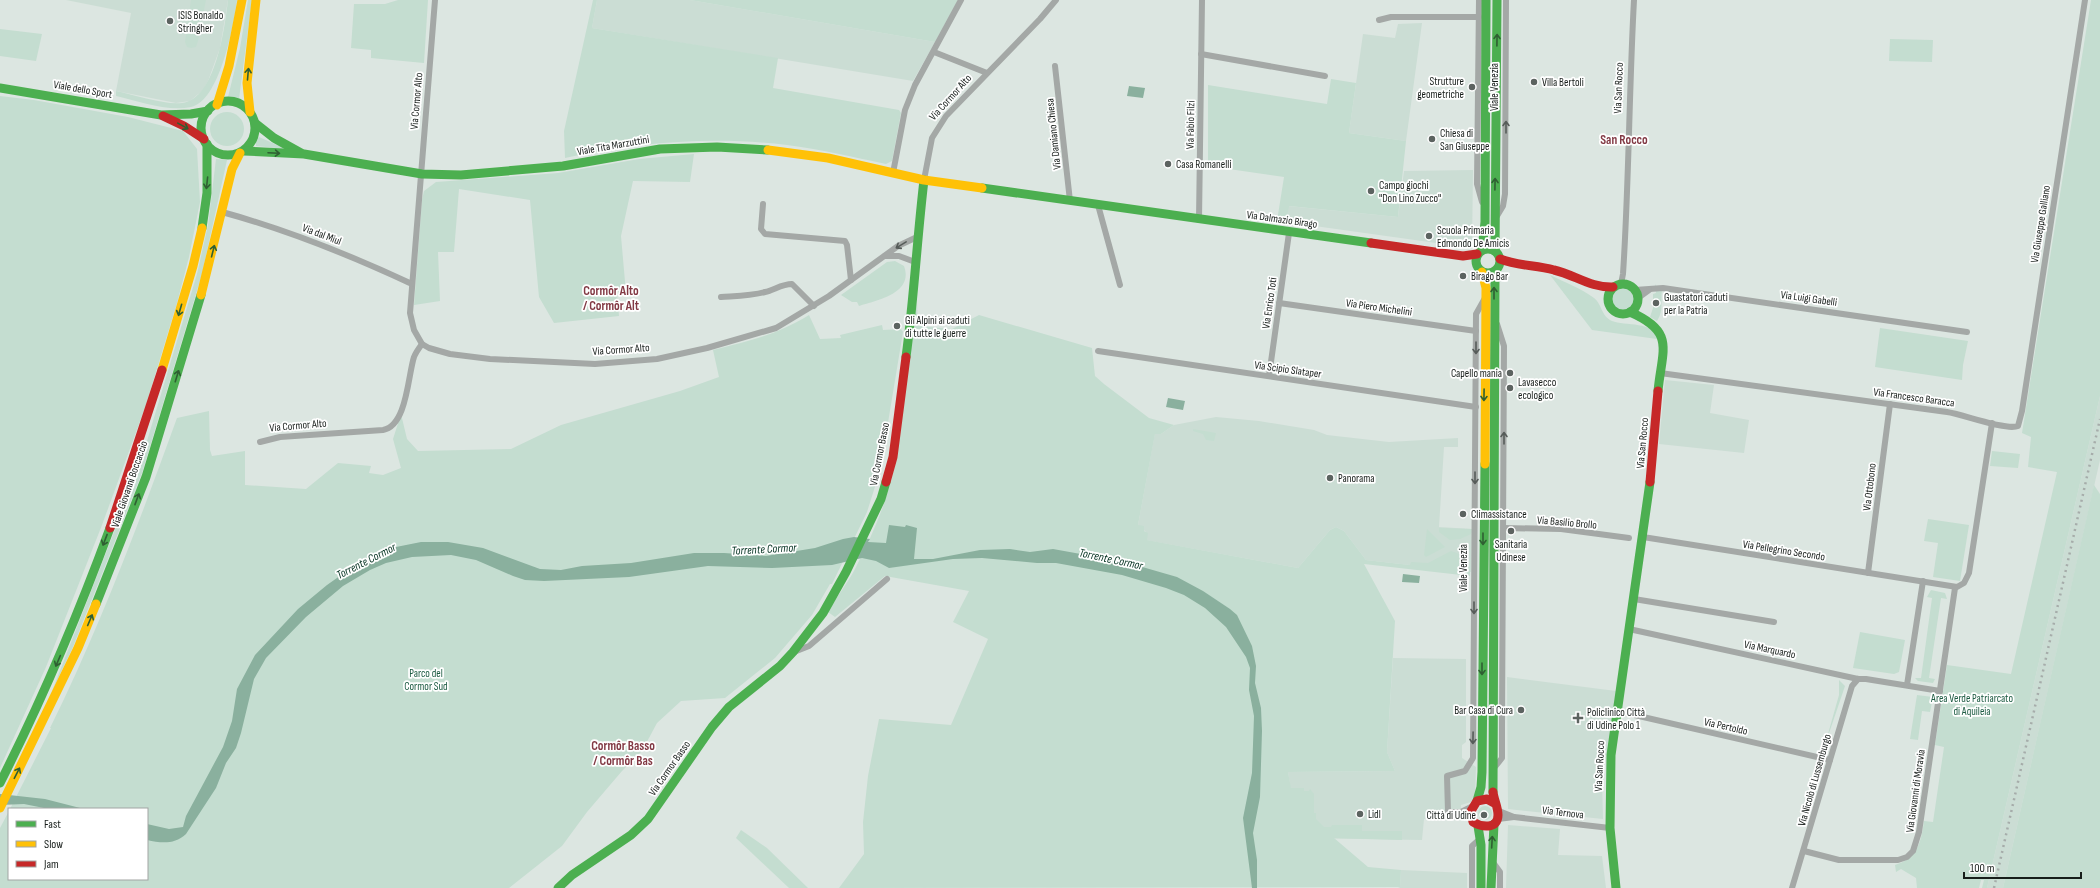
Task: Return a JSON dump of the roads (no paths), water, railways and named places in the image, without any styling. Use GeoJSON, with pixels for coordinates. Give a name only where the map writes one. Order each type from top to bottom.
{"type":"FeatureCollection","features":[{"type":"Feature","properties":{"kind":"main road"},"geometry":{"type":"LineString","coordinates":[[217,104],[226,80],[234,47],[242,0]]}},
{"type":"Feature","properties":{"kind":"main road"},"geometry":{"type":"LineString","coordinates":[[250,112],[235,102],[217,104],[208,111],[202,128],[205,142],[214,151],[223,155],[242,152],[252,141],[255,132],[255,123],[250,112],[247,83],[256,0]]}},
{"type":"Feature","properties":{"kind":"main road","name":"Viale Venezia"},"geometry":{"type":"LineString","coordinates":[[1481,888],[1481,838],[1471,814],[1482,776],[1486,284],[1478,256],[1485,212],[1486,0]]}},
{"type":"Feature","properties":{"kind":"main road","name":"Viale Venezia"},"geometry":{"type":"LineString","coordinates":[[1495,251],[1497,0]]}},
{"type":"Feature","properties":{"kind":"main road","name":"Viale dello Sport"},"geometry":{"type":"LineString","coordinates":[[0,88],[39,93],[161,115],[208,111]]}},
{"type":"Feature","properties":{"kind":"main road","name":"Viale dello Sport"},"geometry":{"type":"LineString","coordinates":[[161,115],[184,126],[205,142]]}},
{"type":"Feature","properties":{"kind":"main road","name":"Viale Tita Marzuttini"},"geometry":{"type":"LineString","coordinates":[[255,123],[274,138],[304,154]]}},
{"type":"Feature","properties":{"kind":"main road","name":"Viale Giovanni Boccaccio"},"geometry":{"type":"LineString","coordinates":[[0,783],[39,703],[65,643],[111,526],[161,374],[198,243],[208,174],[205,142]]}},
{"type":"Feature","properties":{"kind":"main road","name":"Viale Tita Marzuttini"},"geometry":{"type":"LineString","coordinates":[[242,152],[304,154],[422,174],[461,175],[563,166],[660,149],[717,147],[806,154],[924,180]]}},
{"type":"Feature","properties":{"kind":"main road","name":"Viale Giovanni Boccaccio"},"geometry":{"type":"LineString","coordinates":[[0,808],[51,707],[97,604],[146,477],[206,278],[232,169],[242,152]]}},
{"type":"Feature","properties":{"kind":"main road","name":"Via Dalmazio Birago"},"geometry":{"type":"LineString","coordinates":[[924,180],[1289,233],[1463,256],[1478,256]]}},
{"type":"Feature","properties":{"kind":"main road","name":"Via Cormor Alto"},"geometry":{"type":"LineString","coordinates":[[915,262],[924,180]]}},
{"type":"Feature","properties":{"kind":"main road"},"geometry":{"type":"LineString","coordinates":[[1478,256],[1488,249],[1495,251],[1498,265],[1494,314],[1493,791],[1497,815],[1491,860],[1492,888]]}},
{"type":"Feature","properties":{"kind":"main road","name":"Via Cormor Basso"},"geometry":{"type":"LineString","coordinates":[[558,888],[572,875],[631,835],[648,819],[712,727],[729,707],[780,666],[793,652],[823,613],[837,590],[876,512],[887,482],[893,457],[913,303],[915,262]]}},
{"type":"Feature","properties":{"kind":"main road"},"geometry":{"type":"LineString","coordinates":[[1482,272],[1490,273],[1498,265],[1516,264],[1554,270],[1595,288],[1616,313],[1626,314],[1635,302],[1620,285]]}},
{"type":"Feature","properties":{"kind":"main road"},"geometry":{"type":"LineString","coordinates":[[1595,288],[1620,285]]}},
{"type":"Feature","properties":{"kind":"main road"},"geometry":{"type":"LineString","coordinates":[[1608,302],[1609,294],[1620,285]]}},
{"type":"Feature","properties":{"kind":"main road","name":"Via San Rocco"},"geometry":{"type":"LineString","coordinates":[[1616,888],[1610,828],[1610,767],[1650,488],[1663,336],[1659,328],[1646,319],[1635,302]]}},
{"type":"Feature","properties":{"kind":"main road"},"geometry":{"type":"LineString","coordinates":[[1475,804],[1487,799],[1497,815]]}},
{"type":"Feature","properties":{"kind":"main road"},"geometry":{"type":"LineString","coordinates":[[1475,822],[1485,827],[1497,815]]}},
{"type":"Feature","properties":{"kind":"street","name":"Via Cormor Alto"},"geometry":{"type":"LineString","coordinates":[[435,0],[410,313],[414,330],[422,344],[429,348],[444,353],[490,359],[595,364],[657,359],[688,353],[767,331],[786,323],[814,306],[898,246],[917,236]]}},
{"type":"Feature","properties":{"kind":"street"},"geometry":{"type":"LineString","coordinates":[[893,173],[905,110],[915,85],[961,0]]}},
{"type":"Feature","properties":{"kind":"street","name":"Via Cormor Alto"},"geometry":{"type":"LineString","coordinates":[[924,180],[929,150],[938,127],[946,116],[1040,19],[1056,0]]}},
{"type":"Feature","properties":{"kind":"street","name":"Via Fabio Filzi"},"geometry":{"type":"LineString","coordinates":[[1199,220],[1202,0]]}},
{"type":"Feature","properties":{"kind":"street","name":"Viale Venezia"},"geometry":{"type":"LineString","coordinates":[[1479,0],[1477,184],[1485,212]]}},
{"type":"Feature","properties":{"kind":"street","name":"Viale Venezia"},"geometry":{"type":"LineString","coordinates":[[1495,219],[1502,206],[1505,194],[1506,0]]}},
{"type":"Feature","properties":{"kind":"street","name":"Via San Rocco"},"geometry":{"type":"LineString","coordinates":[[1620,285],[1624,274],[1628,193],[1628,105],[1634,0]]}},
{"type":"Feature","properties":{"kind":"street","name":"Via Giuseppe Galliano"},"geometry":{"type":"LineString","coordinates":[[1992,424],[2012,427],[2019,424],[2085,0]]}},
{"type":"Feature","properties":{"kind":"street"},"geometry":{"type":"LineString","coordinates":[[1379,20],[1392,17],[1478,17]]}},
{"type":"Feature","properties":{"kind":"street"},"geometry":{"type":"LineString","coordinates":[[934,52],[988,73]]}},
{"type":"Feature","properties":{"kind":"street"},"geometry":{"type":"LineString","coordinates":[[1201,54],[1325,76]]}},
{"type":"Feature","properties":{"kind":"street","name":"Via Damiano Chiesa"},"geometry":{"type":"LineString","coordinates":[[1056,66],[1070,201]]}},
{"type":"Feature","properties":{"kind":"street"},"geometry":{"type":"LineString","coordinates":[[763,204],[760,229],[765,234],[845,241],[847,245],[851,280]]}},
{"type":"Feature","properties":{"kind":"street"},"geometry":{"type":"LineString","coordinates":[[1098,205],[1120,285]]}},
{"type":"Feature","properties":{"kind":"street","name":"Via dal Miul"},"geometry":{"type":"LineString","coordinates":[[222,212],[307,239],[352,256],[412,284]]}},
{"type":"Feature","properties":{"kind":"street","name":"Via Enrico Toti"},"geometry":{"type":"LineString","coordinates":[[1269,376],[1289,233]]}},
{"type":"Feature","properties":{"kind":"street"},"geometry":{"type":"LineString","coordinates":[[885,256],[899,256],[915,262]]}},
{"type":"Feature","properties":{"kind":"street"},"geometry":{"type":"LineString","coordinates":[[721,297],[746,296],[792,284],[814,306]]}},
{"type":"Feature","properties":{"kind":"street","name":"Via Luigi Gabelli"},"geometry":{"type":"LineString","coordinates":[[1635,302],[1649,290],[1663,288],[1967,332]]}},
{"type":"Feature","properties":{"kind":"street","name":"Viale Venezia"},"geometry":{"type":"LineString","coordinates":[[1475,804],[1461,812],[1448,812],[1447,776],[1465,771],[1473,758],[1476,314],[1485,298]]}},
{"type":"Feature","properties":{"kind":"street","name":"Via Piero Michelini"},"geometry":{"type":"LineString","coordinates":[[1279,303],[1476,331]]}},
{"type":"Feature","properties":{"kind":"street"},"geometry":{"type":"LineString","coordinates":[[1494,314],[1504,346],[1502,758],[1494,768]]}},
{"type":"Feature","properties":{"kind":"street","name":"Via Cormor Alto"},"geometry":{"type":"LineString","coordinates":[[260,442],[280,437],[383,430],[391,428],[398,419],[409,384],[414,358],[422,344]]}},
{"type":"Feature","properties":{"kind":"street","name":"Via Scipio Slataper"},"geometry":{"type":"LineString","coordinates":[[1098,351],[1476,406]]}},
{"type":"Feature","properties":{"kind":"street","name":"Via Francesco Baracca"},"geometry":{"type":"LineString","coordinates":[[1660,373],[1962,414],[1992,424]]}},
{"type":"Feature","properties":{"kind":"street","name":"Via Ottobono"},"geometry":{"type":"LineString","coordinates":[[1868,573],[1890,404]]}},
{"type":"Feature","properties":{"kind":"street"},"geometry":{"type":"LineString","coordinates":[[1923,581],[1908,686],[1940,691],[1955,588],[1964,583],[1969,573],[1992,424]]}},
{"type":"Feature","properties":{"kind":"street","name":"Via Basilio Brollo"},"geometry":{"type":"LineString","coordinates":[[1504,528],[1561,529],[1629,538]]}},
{"type":"Feature","properties":{"kind":"street","name":"Via Pellegrino Secondo"},"geometry":{"type":"LineString","coordinates":[[1643,537],[1923,581],[1955,588]]}},
{"type":"Feature","properties":{"kind":"street","name":"Via Cormor Basso"},"geometry":{"type":"LineString","coordinates":[[793,652],[809,646],[887,579]]}},
{"type":"Feature","properties":{"kind":"street"},"geometry":{"type":"LineString","coordinates":[[1634,599],[1774,622]]}},
{"type":"Feature","properties":{"kind":"street","name":"Via Marquardo"},"geometry":{"type":"LineString","coordinates":[[1629,629],[1858,679],[1908,686]]}},
{"type":"Feature","properties":{"kind":"street","name":"Via Nicolò di Lussemburgo"},"geometry":{"type":"LineString","coordinates":[[1792,888],[1852,686],[1858,679]]}},
{"type":"Feature","properties":{"kind":"street","name":"Via Giovanni di Moravia"},"geometry":{"type":"LineString","coordinates":[[1804,851],[1838,860],[1895,861],[1907,857],[1913,851],[1918,838],[1940,691]]}},
{"type":"Feature","properties":{"kind":"street","name":"Via Pertoldo"},"geometry":{"type":"LineString","coordinates":[[1617,711],[1830,760]]}},
{"type":"Feature","properties":{"kind":"street"},"geometry":{"type":"LineString","coordinates":[[1461,812],[1475,822]]}},
{"type":"Feature","properties":{"kind":"street","name":"Via Ternova"},"geometry":{"type":"LineString","coordinates":[[1497,815],[1610,828]]}},
{"type":"Feature","properties":{"kind":"street"},"geometry":{"type":"LineString","coordinates":[[1472,888],[1472,846],[1481,838]]}},
{"type":"Feature","properties":{"kind":"street"},"geometry":{"type":"LineString","coordinates":[[1491,860],[1500,872],[1500,888]]}},
{"type":"Feature","properties":{"kind":"water"},"geometry":{"type":"Polygon","coordinates":[[[1129,86],[1145,88],[1143,98],[1127,96],[1129,86]]]}},
{"type":"Feature","properties":{"kind":"water"},"geometry":{"type":"Polygon","coordinates":[[[1168,398],[1185,401],[1183,410],[1166,407],[1168,398]]]}},
{"type":"Feature","properties":{"kind":"water","name":"Torrente Cormor"},"geometry":{"type":"Polygon","coordinates":[[[889,525],[905,527],[906,525],[917,528],[914,559],[933,559],[980,550],[1010,549],[1030,552],[1053,549],[1125,562],[1177,577],[1203,591],[1237,615],[1252,646],[1256,666],[1255,683],[1261,708],[1262,731],[1260,797],[1253,833],[1257,860],[1257,888],[1252,888],[1243,818],[1252,773],[1254,716],[1249,690],[1250,668],[1246,657],[1226,627],[1205,608],[1184,595],[1122,575],[1056,563],[1037,563],[982,558],[953,559],[889,568],[876,561],[862,558],[832,565],[772,568],[708,566],[629,577],[544,581],[525,580],[476,560],[451,555],[412,557],[386,563],[370,570],[343,586],[306,617],[266,658],[254,679],[236,748],[226,763],[216,788],[186,834],[181,838],[172,842],[148,840],[148,824],[169,829],[183,827],[186,816],[223,747],[232,721],[237,689],[255,655],[298,609],[327,585],[354,566],[396,547],[421,542],[448,542],[483,548],[540,569],[561,570],[582,566],[631,563],[694,553],[724,553],[766,556],[815,548],[854,537],[870,539],[868,542],[886,543],[889,525]]]}},
{"type":"Feature","properties":{"kind":"water"},"geometry":{"type":"Polygon","coordinates":[[[1403,574],[1420,576],[1419,583],[1402,582],[1403,574]]]}},
{"type":"Feature","properties":{"kind":"water"},"geometry":{"type":"Polygon","coordinates":[[[0,794],[45,799],[80,808],[44,808],[24,804],[0,805],[0,794]]]}},
{"type":"Feature","properties":{"kind":"railway"},"geometry":{"type":"LineString","coordinates":[[1994,888],[2100,419]]}},
{"type":"Feature","properties":{"kind":"place","name":"ISIS Bonaldo Stringher"},"geometry":{"type":"Point","coordinates":[170,21]}},
{"type":"Feature","properties":{"kind":"place","name":"Villa Bertoli"},"geometry":{"type":"Point","coordinates":[1534,82]}},
{"type":"Feature","properties":{"kind":"place","name":"Strutture geometriche"},"geometry":{"type":"Point","coordinates":[1472,87]}},
{"type":"Feature","properties":{"kind":"place","name":"Chiesa di San Giuseppe"},"geometry":{"type":"Point","coordinates":[1432,139]}},
{"type":"Feature","properties":{"kind":"place","name":"Casa Romanelli"},"geometry":{"type":"Point","coordinates":[1168,164]}},
{"type":"Feature","properties":{"kind":"place","name":"Campo giochi \"Don Lino Zucco\""},"geometry":{"type":"Point","coordinates":[1371,191]}},
{"type":"Feature","properties":{"kind":"place","name":"Scuola Primaria Edmondo De Amicis"},"geometry":{"type":"Point","coordinates":[1429,236]}},
{"type":"Feature","properties":{"kind":"place","name":"Birago Bar"},"geometry":{"type":"Point","coordinates":[1463,276]}},
{"type":"Feature","properties":{"kind":"place","name":"Guastatori caduti per la Patria"},"geometry":{"type":"Point","coordinates":[1656,303]}},
{"type":"Feature","properties":{"kind":"place","name":"Gli Alpini ai caduti di tutte le guerre"},"geometry":{"type":"Point","coordinates":[897,326]}},
{"type":"Feature","properties":{"kind":"place","name":"Capello mania"},"geometry":{"type":"Point","coordinates":[1510,373]}},
{"type":"Feature","properties":{"kind":"place","name":"Lavasecco ecologico"},"geometry":{"type":"Point","coordinates":[1510,388]}},
{"type":"Feature","properties":{"kind":"place","name":"Panorama"},"geometry":{"type":"Point","coordinates":[1330,478]}},
{"type":"Feature","properties":{"kind":"place","name":"Climassistance"},"geometry":{"type":"Point","coordinates":[1463,514]}},
{"type":"Feature","properties":{"kind":"place","name":"Sanitaria Udinese"},"geometry":{"type":"Point","coordinates":[1511,531]}},
{"type":"Feature","properties":{"kind":"place","name":"Bar Casa di Cura"},"geometry":{"type":"Point","coordinates":[1521,710]}},
{"type":"Feature","properties":{"kind":"place","name":"Policlinico Città di Udine Polo 1"},"geometry":{"type":"Point","coordinates":[1578,718]}},
{"type":"Feature","properties":{"kind":"place","name":"Lidl"},"geometry":{"type":"Point","coordinates":[1360,814]}},
{"type":"Feature","properties":{"kind":"place","name":"Città di Udine"},"geometry":{"type":"Point","coordinates":[1484,815]}},
{"type":"Feature","properties":{"kind":"district","name":"San Rocco"},"geometry":{"type":"Point","coordinates":[1624,139]}},
{"type":"Feature","properties":{"kind":"district","name":"Cormôr Alto / Cormôr Alt"},"geometry":{"type":"Point","coordinates":[611,298]}},
{"type":"Feature","properties":{"kind":"district","name":"Cormôr Basso / Cormôr Bas"},"geometry":{"type":"Point","coordinates":[623,752]}},
{"type":"Feature","properties":{"kind":"park label","name":"Parco del Cormor Sud"},"geometry":{"type":"Point","coordinates":[426,679]}},
{"type":"Feature","properties":{"kind":"park label","name":"Area Verde Patriarcato di Aquileia"},"geometry":{"type":"Point","coordinates":[1972,704]}}]}
